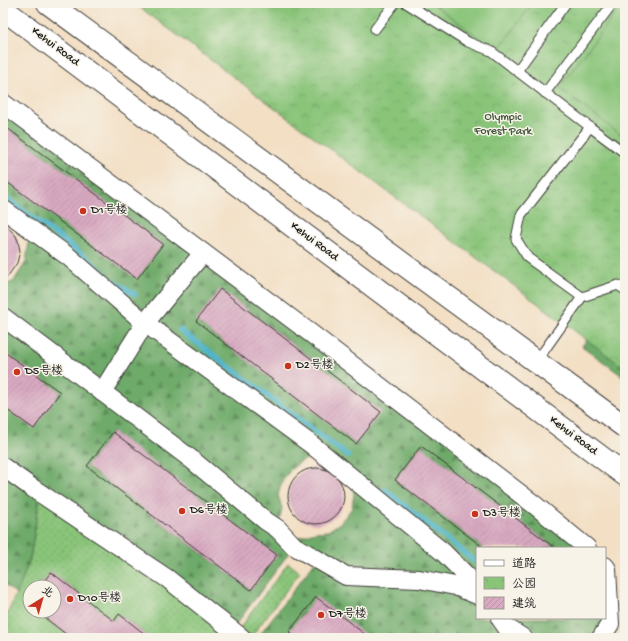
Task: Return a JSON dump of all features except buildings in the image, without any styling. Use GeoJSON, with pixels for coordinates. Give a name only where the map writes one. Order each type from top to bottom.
{"type":"FeatureCollection","features":[{"type":"Feature","properties":{"kind":"main road"},"geometry":{"type":"LineString","coordinates":[[48,3],[625,427]]}},
{"type":"Feature","properties":{"kind":"main road","name":"Kehui Road"},"geometry":{"type":"LineString","coordinates":[[3,9],[625,475]]}},
{"type":"Feature","properties":{"kind":"street"},"geometry":{"type":"LineString","coordinates":[[3,103],[312,335],[517,492],[586,547]]}},
{"type":"Feature","properties":{"kind":"street"},"geometry":{"type":"LineString","coordinates":[[3,209],[69,257],[145,323],[312,446],[444,552],[470,578],[476,587]]}},
{"type":"Feature","properties":{"kind":"street"},"geometry":{"type":"LineString","coordinates":[[102,392],[145,323],[203,253]]}},
{"type":"Feature","properties":{"kind":"street"},"geometry":{"type":"LineString","coordinates":[[3,317],[191,459],[266,521],[278,529],[294,546],[346,576],[419,579],[455,586],[476,595]]}},
{"type":"Feature","properties":{"kind":"street"},"geometry":{"type":"LineString","coordinates":[[3,467],[168,579],[242,638]]}},
{"type":"Feature","properties":{"kind":"street"},"geometry":{"type":"LineString","coordinates":[[601,638],[610,624],[606,568]]}},
{"type":"Feature","properties":{"kind":"street"},"geometry":{"type":"LineString","coordinates":[[501,619],[507,628],[523,638]]}},
{"type":"Feature","properties":{"kind":"lane"},"geometry":{"type":"LineString","coordinates":[[375,29],[395,3]]}},
{"type":"Feature","properties":{"kind":"lane"},"geometry":{"type":"LineString","coordinates":[[406,3],[468,42],[492,51],[625,153]]}},
{"type":"Feature","properties":{"kind":"lane"},"geometry":{"type":"LineString","coordinates":[[517,71],[566,3]]}},
{"type":"Feature","properties":{"kind":"lane"},"geometry":{"type":"LineString","coordinates":[[545,93],[613,3]]}},
{"type":"Feature","properties":{"kind":"lane"},"geometry":{"type":"LineString","coordinates":[[582,297],[528,258],[516,239],[521,215],[590,127]]}},
{"type":"Feature","properties":{"kind":"lane"},"geometry":{"type":"LineString","coordinates":[[536,362],[582,297],[618,285],[625,290]]}},
{"type":"Feature","properties":{"kind":"green space","name":"Olympic Forest Park"},"geometry":{"type":"Polygon","coordinates":[[[134,3],[625,3],[625,368],[564,323],[134,3]]]}},
{"type":"Feature","properties":{"kind":"green space"},"geometry":{"type":"Polygon","coordinates":[[[432,3],[533,3],[497,51],[432,3]]]}},
{"type":"Feature","properties":{"kind":"green space"},"geometry":{"type":"Polygon","coordinates":[[[623,3],[625,3],[625,138],[559,88],[623,3]]]}},
{"type":"Feature","properties":{"kind":"green space"},"geometry":{"type":"Polygon","coordinates":[[[3,103],[586,547],[554,547],[420,446],[395,480],[483,547],[476,547],[476,619],[605,619],[601,638],[257,638],[317,559],[294,546],[232,630],[40,494],[30,559],[17,594],[3,584],[3,285],[13,282],[26,262],[29,241],[24,224],[3,209],[3,179],[137,278],[163,244],[3,125],[3,103]],[[220,289],[196,321],[356,444],[381,411],[220,289]],[[112,432],[87,467],[251,590],[277,555],[112,432]],[[313,456],[300,462],[290,470],[282,482],[278,495],[282,508],[278,529],[290,540],[315,532],[328,531],[340,523],[352,508],[354,493],[350,476],[313,456]]]}},
{"type":"Feature","properties":{"kind":"green space"},"geometry":{"type":"Polygon","coordinates":[[[618,298],[625,303],[625,378],[582,346],[618,298]]]}},
{"type":"Feature","properties":{"kind":"green space"},"geometry":{"type":"Polygon","coordinates":[[[41,493],[240,638],[150,638],[119,614],[114,621],[62,581],[62,579],[51,572],[46,579],[22,579],[22,619],[46,619],[71,638],[3,638],[3,625],[30,559],[41,493]]]}},
{"type":"Feature","properties":{"kind":"green space"},"geometry":{"type":"Polygon","coordinates":[[[288,563],[300,572],[251,637],[239,629],[288,563]]]}},
{"type":"Feature","properties":{"kind":"waterway"},"geometry":{"type":"LineString","coordinates":[[3,196],[89,260],[109,279],[135,294]]}},
{"type":"Feature","properties":{"kind":"waterway"},"geometry":{"type":"LineString","coordinates":[[180,330],[348,456]]}},
{"type":"Feature","properties":{"kind":"waterway"},"geometry":{"type":"LineString","coordinates":[[385,490],[476,562]]}},
{"type":"Feature","properties":{"kind":"place","name":"D1号楼"},"geometry":{"type":"Point","coordinates":[83,211]}},
{"type":"Feature","properties":{"kind":"place","name":"D2号楼"},"geometry":{"type":"Point","coordinates":[288,366]}},
{"type":"Feature","properties":{"kind":"place","name":"D5号楼"},"geometry":{"type":"Point","coordinates":[17,372]}},
{"type":"Feature","properties":{"kind":"place","name":"D6号楼"},"geometry":{"type":"Point","coordinates":[182,511]}},
{"type":"Feature","properties":{"kind":"place","name":"D3号楼"},"geometry":{"type":"Point","coordinates":[475,514]}},
{"type":"Feature","properties":{"kind":"place","name":"D10号楼"},"geometry":{"type":"Point","coordinates":[70,599]}},
{"type":"Feature","properties":{"kind":"place","name":"D7号楼"},"geometry":{"type":"Point","coordinates":[321,615]}}]}
